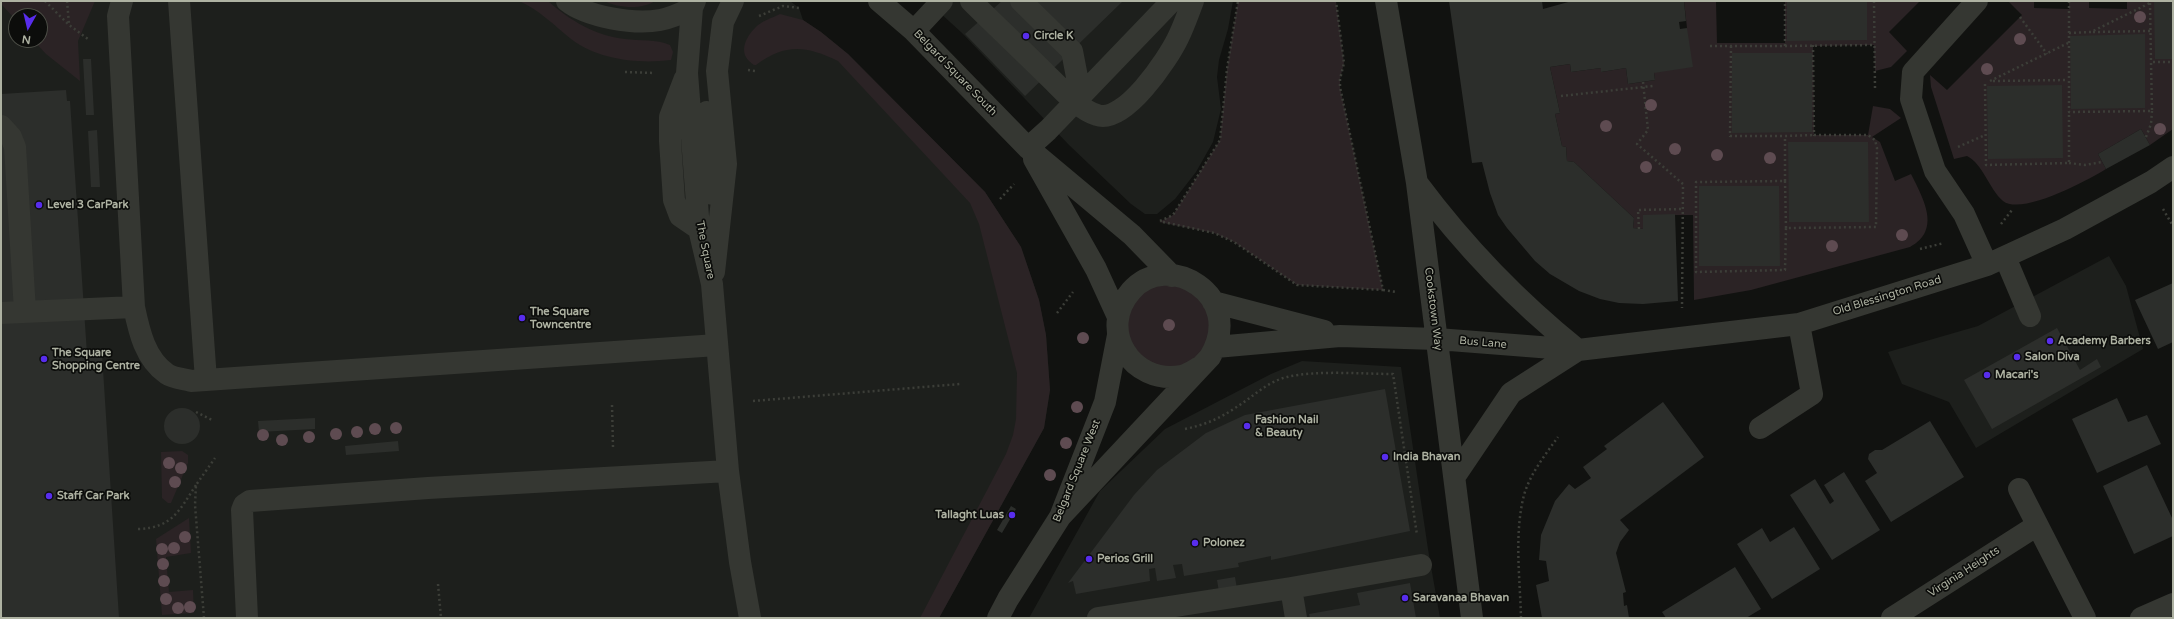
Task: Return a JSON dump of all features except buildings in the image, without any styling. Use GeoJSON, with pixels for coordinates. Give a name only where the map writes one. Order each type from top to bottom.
{"type":"FeatureCollection","features":[{"type":"Feature","properties":{"kind":"street"},"geometry":{"type":"LineString","coordinates":[[122,1],[118,16],[134,307],[139,332],[145,346],[159,367],[168,375],[191,381],[717,345]]}},
{"type":"Feature","properties":{"kind":"street"},"geometry":{"type":"LineString","coordinates":[[179,1],[206,380]]}},
{"type":"Feature","properties":{"kind":"street"},"geometry":{"type":"LineString","coordinates":[[567,1],[587,13],[639,21],[659,20],[674,16],[694,5]]}},
{"type":"Feature","properties":{"kind":"street"},"geometry":{"type":"LineString","coordinates":[[588,1],[610,17]]}},
{"type":"Feature","properties":{"kind":"street","name":"The Square"},"geometry":{"type":"LineString","coordinates":[[712,284],[717,255],[726,164],[717,71],[724,22],[733,1]]}},
{"type":"Feature","properties":{"kind":"street","name":"Belgard Square South"},"geometry":{"type":"LineString","coordinates":[[879,1],[914,31],[1028,148],[1132,235],[1172,276]]}},
{"type":"Feature","properties":{"kind":"street"},"geometry":{"type":"LineString","coordinates":[[914,31],[942,1]]}},
{"type":"Feature","properties":{"kind":"street"},"geometry":{"type":"LineString","coordinates":[[970,1],[1074,101],[1097,116],[1114,115],[1128,106],[1165,59],[1178,39],[1193,1]]}},
{"type":"Feature","properties":{"kind":"street"},"geometry":{"type":"LineString","coordinates":[[1021,1],[1072,51],[1077,77],[1074,101]]}},
{"type":"Feature","properties":{"kind":"street"},"geometry":{"type":"LineString","coordinates":[[1028,148],[1172,1]]}},
{"type":"Feature","properties":{"kind":"street","name":"Cookstown Way"},"geometry":{"type":"LineString","coordinates":[[1386,1],[1417,183],[1472,618]]}},
{"type":"Feature","properties":{"kind":"street"},"geometry":{"type":"LineString","coordinates":[[1977,1],[1913,72],[1911,99],[1935,171],[1996,261],[2030,316]]}},
{"type":"Feature","properties":{"kind":"street","name":"The Square"},"geometry":{"type":"LineString","coordinates":[[694,5],[688,73],[699,229],[712,284]]}},
{"type":"Feature","properties":{"kind":"street"},"geometry":{"type":"LineString","coordinates":[[1,126],[11,137],[15,147],[25,311]]}},
{"type":"Feature","properties":{"kind":"street","name":"Belgard Square South"},"geometry":{"type":"LineString","coordinates":[[1028,148],[1096,269],[1118,326]]}},
{"type":"Feature","properties":{"kind":"street","name":"Old Blessington Road"},"geometry":{"type":"LineString","coordinates":[[1578,350],[1799,324],[1996,261],[2065,229],[2151,182],[2173,167]]}},
{"type":"Feature","properties":{"kind":"street"},"geometry":{"type":"LineString","coordinates":[[1417,183],[1450,227],[1498,280],[1528,309],[1578,350],[1511,393],[1455,476]]}},
{"type":"Feature","properties":{"kind":"street"},"geometry":{"type":"LineString","coordinates":[[1060,517],[1198,368],[1210,357],[1216,347],[1220,327],[1218,311],[1211,296],[1198,284],[1183,277],[1172,276],[1157,277],[1143,282],[1131,291],[1123,303],[1118,326],[1124,352],[1135,365],[1151,374],[1166,377],[1183,376],[1198,368]]}},
{"type":"Feature","properties":{"kind":"street"},"geometry":{"type":"LineString","coordinates":[[712,284],[728,471],[740,562],[750,618]]}},
{"type":"Feature","properties":{"kind":"street","name":"Bus Lane"},"geometry":{"type":"LineString","coordinates":[[1213,302],[1340,336]]}},
{"type":"Feature","properties":{"kind":"street"},"geometry":{"type":"LineString","coordinates":[[1,313],[134,307]]}},
{"type":"Feature","properties":{"kind":"street"},"geometry":{"type":"LineString","coordinates":[[1760,428],[1812,394],[1799,324]]}},
{"type":"Feature","properties":{"kind":"street","name":"Belgard Square West"},"geometry":{"type":"LineString","coordinates":[[998,618],[1008,599],[1060,517],[1105,402],[1118,326]]}},
{"type":"Feature","properties":{"kind":"street","name":"Bus Lane"},"geometry":{"type":"LineString","coordinates":[[1216,347],[1340,336],[1437,339],[1578,350]]}},
{"type":"Feature","properties":{"kind":"street"},"geometry":{"type":"LineString","coordinates":[[247,618],[242,519],[244,505],[256,500],[728,471]]}},
{"type":"Feature","properties":{"kind":"street"},"geometry":{"type":"LineString","coordinates":[[2019,489],[2036,526],[2085,618]]}},
{"type":"Feature","properties":{"kind":"street","name":"Virginia Heights"},"geometry":{"type":"LineString","coordinates":[[1892,618],[2036,526]]}},
{"type":"Feature","properties":{"kind":"street"},"geometry":{"type":"LineString","coordinates":[[1098,618],[1291,588],[1421,565]]}},
{"type":"Feature","properties":{"kind":"street"},"geometry":{"type":"LineString","coordinates":[[1291,588],[1296,618]]}},
{"type":"Feature","properties":{"kind":"street"},"geometry":{"type":"LineString","coordinates":[[2141,618],[2173,604]]}},
{"type":"Feature","properties":{"kind":"path"},"geometry":{"type":"LineString","coordinates":[[45,1],[69,25],[67,1]]}},
{"type":"Feature","properties":{"kind":"path"},"geometry":{"type":"LineString","coordinates":[[1159,222],[1173,215],[1220,140],[1227,69],[1238,1]]}},
{"type":"Feature","properties":{"kind":"path"},"geometry":{"type":"LineString","coordinates":[[1336,1],[1344,63],[1340,79],[1340,87],[1383,290]]}},
{"type":"Feature","properties":{"kind":"path"},"geometry":{"type":"LineString","coordinates":[[1785,1],[1785,46]]}},
{"type":"Feature","properties":{"kind":"path"},"geometry":{"type":"LineString","coordinates":[[1874,1],[1875,88]]}},
{"type":"Feature","properties":{"kind":"path"},"geometry":{"type":"LineString","coordinates":[[2069,1],[2069,163]]}},
{"type":"Feature","properties":{"kind":"path"},"geometry":{"type":"LineString","coordinates":[[2091,32],[2150,2],[2152,111],[2151,124],[2146,137]]}},
{"type":"Feature","properties":{"kind":"path"},"geometry":{"type":"LineString","coordinates":[[754,18],[783,6],[799,8]]}},
{"type":"Feature","properties":{"kind":"path"},"geometry":{"type":"LineString","coordinates":[[2020,17],[2047,54]]}},
{"type":"Feature","properties":{"kind":"path"},"geometry":{"type":"LineString","coordinates":[[2069,32],[2150,31]]}},
{"type":"Feature","properties":{"kind":"path"},"geometry":{"type":"LineString","coordinates":[[2068,43],[1990,81],[2068,80]]}},
{"type":"Feature","properties":{"kind":"path"},"geometry":{"type":"LineString","coordinates":[[1710,46],[1875,45]]}},
{"type":"Feature","properties":{"kind":"path"},"geometry":{"type":"LineString","coordinates":[[1731,46],[1730,136],[1868,135],[1875,140],[1877,148],[1876,227],[1786,228]]}},
{"type":"Feature","properties":{"kind":"path"},"geometry":{"type":"LineString","coordinates":[[1813,46],[1814,135]]}},
{"type":"Feature","properties":{"kind":"path"},"geometry":{"type":"LineString","coordinates":[[2151,62],[2173,62]]}},
{"type":"Feature","properties":{"kind":"path"},"geometry":{"type":"LineString","coordinates":[[625,72],[663,73]]}},
{"type":"Feature","properties":{"kind":"path"},"geometry":{"type":"LineString","coordinates":[[1643,82],[1648,130],[1637,144],[1683,184],[1682,310]]}},
{"type":"Feature","properties":{"kind":"path"},"geometry":{"type":"LineString","coordinates":[[1984,84],[1986,165],[2069,163],[2085,165],[2102,162]]}},
{"type":"Feature","properties":{"kind":"path"},"geometry":{"type":"LineString","coordinates":[[1561,96],[1653,86]]}},
{"type":"Feature","properties":{"kind":"path"},"geometry":{"type":"LineString","coordinates":[[2069,112],[2152,111]]}},
{"type":"Feature","properties":{"kind":"path"},"geometry":{"type":"LineString","coordinates":[[1784,136],[1785,182],[1786,228],[1786,270],[1696,272],[1696,182],[1785,182]]}},
{"type":"Feature","properties":{"kind":"path"},"geometry":{"type":"LineString","coordinates":[[1951,150],[1985,136]]}},
{"type":"Feature","properties":{"kind":"path"},"geometry":{"type":"LineString","coordinates":[[1000,199],[1016,182]]}},
{"type":"Feature","properties":{"kind":"path"},"geometry":{"type":"LineString","coordinates":[[2162,207],[2173,226]]}},
{"type":"Feature","properties":{"kind":"path"},"geometry":{"type":"LineString","coordinates":[[1639,229],[1638,210],[1683,210]]}},
{"type":"Feature","properties":{"kind":"path"},"geometry":{"type":"LineString","coordinates":[[2001,225],[2012,210]]}},
{"type":"Feature","properties":{"kind":"path"},"geometry":{"type":"LineString","coordinates":[[1155,222],[1214,233],[1234,242],[1297,285],[1396,292]]}},
{"type":"Feature","properties":{"kind":"path"},"geometry":{"type":"LineString","coordinates":[[1920,249],[1947,242]]}},
{"type":"Feature","properties":{"kind":"path"},"geometry":{"type":"LineString","coordinates":[[1057,313],[1076,289]]}},
{"type":"Feature","properties":{"kind":"path"},"geometry":{"type":"LineString","coordinates":[[1179,430],[1213,422],[1237,408],[1257,391],[1286,377],[1319,374],[1393,374],[1421,565]]}},
{"type":"Feature","properties":{"kind":"path"},"geometry":{"type":"LineString","coordinates":[[747,401],[960,384]]}},
{"type":"Feature","properties":{"kind":"path"},"geometry":{"type":"LineString","coordinates":[[612,405],[613,453]]}},
{"type":"Feature","properties":{"kind":"path"},"geometry":{"type":"LineString","coordinates":[[1521,618],[1519,526],[1524,495],[1534,472],[1558,437]]}},
{"type":"Feature","properties":{"kind":"path"},"geometry":{"type":"LineString","coordinates":[[138,529],[161,525],[171,520],[177,514],[208,464],[215,458]]}},
{"type":"Feature","properties":{"kind":"path"},"geometry":{"type":"LineString","coordinates":[[196,484],[195,505],[204,618]]}},
{"type":"Feature","properties":{"kind":"path"},"geometry":{"type":"LineString","coordinates":[[438,584],[441,618]]}},
{"type":"Feature","properties":{"kind":"shaded area","name":"The Square Towncentre"},"geometry":{"type":"Polygon","coordinates":[[[1,1],[790,1],[799,8],[803,20],[821,32],[848,54],[985,192],[1021,247],[1039,300],[1046,335],[1050,390],[1044,428],[939,618],[1,618],[1,1]]]}},
{"type":"Feature","properties":{"kind":"shaded area"},"geometry":{"type":"Polygon","coordinates":[[[1,1],[95,1],[78,41],[80,81],[40,48],[48,48],[48,8],[8,8],[8,11],[1,4],[1,1]]]}},
{"type":"Feature","properties":{"kind":"shaded area"},"geometry":{"type":"Polygon","coordinates":[[[519,1],[548,1],[574,21],[593,31],[625,39],[648,40],[665,43],[670,45],[673,52],[671,60],[632,61],[594,52],[571,39],[540,13],[519,1]]]}},
{"type":"Feature","properties":{"kind":"shaded area"},"geometry":{"type":"Polygon","coordinates":[[[604,1],[655,1],[644,6],[630,7],[604,1]]]}},
{"type":"Feature","properties":{"kind":"shaded area"},"geometry":{"type":"Polygon","coordinates":[[[927,1],[1233,1],[1228,29],[1219,60],[1217,77],[1221,109],[1213,142],[1196,172],[1175,199],[1157,214],[1145,214],[1131,204],[1069,145],[962,33],[927,1]]]}},
{"type":"Feature","properties":{"kind":"shaded area"},"geometry":{"type":"Polygon","coordinates":[[[1238,1],[1336,1],[1344,63],[1340,79],[1340,87],[1383,290],[1297,285],[1234,242],[1214,233],[1159,222],[1173,215],[1220,140],[1227,69],[1238,1]]]}},
{"type":"Feature","properties":{"kind":"shaded area"},"geometry":{"type":"Polygon","coordinates":[[[1684,1],[1716,1],[1717,43],[1785,43],[1785,1],[1920,1],[1889,32],[1907,51],[1891,67],[1875,71],[1874,45],[1813,46],[1814,135],[1868,135],[1873,106],[1890,109],[1901,118],[1872,137],[1880,142],[1895,181],[1911,174],[1920,193],[1927,213],[1928,223],[1920,240],[1910,247],[1751,290],[1694,300],[1693,215],[1643,215],[1643,229],[1633,228],[1634,218],[1574,162],[1567,161],[1566,147],[1562,146],[1555,114],[1560,113],[1550,67],[1570,64],[1571,72],[1601,68],[1601,72],[1626,68],[1628,84],[1655,80],[1654,73],[1687,28],[1684,1]]]}},
{"type":"Feature","properties":{"kind":"shaded area"},"geometry":{"type":"Polygon","coordinates":[[[2008,1],[2034,1],[2034,8],[2069,9],[2069,1],[2089,1],[2089,8],[2127,9],[2127,1],[2173,1],[2173,129],[2150,145],[2141,129],[2098,154],[2106,169],[2055,195],[2025,204],[2012,204],[2003,201],[1973,160],[1967,156],[1954,159],[1931,87],[1930,75],[1947,90],[2022,15],[2008,1]]]}},
{"type":"Feature","properties":{"kind":"shaded area"},"geometry":{"type":"Polygon","coordinates":[[[780,14],[803,20],[821,32],[848,54],[985,192],[1021,247],[1039,300],[1046,335],[1050,390],[1044,428],[939,618],[920,618],[1006,454],[1013,435],[1016,419],[1017,373],[979,224],[970,203],[838,61],[816,52],[796,49],[777,53],[756,65],[749,61],[744,53],[744,49],[749,36],[760,23],[780,14]]]}},
{"type":"Feature","properties":{"kind":"shaded area"},"geometry":{"type":"Polygon","coordinates":[[[2109,256],[2126,286],[2143,349],[1976,448],[1949,402],[1902,384],[1888,352],[1978,326],[2109,256]]]}},
{"type":"Feature","properties":{"kind":"shaded area"},"geometry":{"type":"Polygon","coordinates":[[[1168,277],[1208,297],[1215,342],[1182,373],[1137,363],[1121,318],[1126,302],[1168,277]]]}},
{"type":"Feature","properties":{"kind":"shaded area"},"geometry":{"type":"Polygon","coordinates":[[[1302,361],[1401,367],[1428,549],[1440,618],[1029,618],[1100,491],[1165,429],[1271,374],[1302,361]]]}},
{"type":"Feature","properties":{"kind":"shaded area"},"geometry":{"type":"Polygon","coordinates":[[[182,451],[188,455],[188,463],[171,503],[168,503],[162,498],[161,452],[182,451]]]}},
{"type":"Feature","properties":{"kind":"shaded area"},"geometry":{"type":"Polygon","coordinates":[[[189,518],[191,553],[166,557],[169,592],[193,590],[194,613],[162,615],[156,539],[189,518]]]}},
{"type":"Feature","properties":{"kind":"place","name":"Circle K"},"geometry":{"type":"Point","coordinates":[1026,36]}},
{"type":"Feature","properties":{"kind":"place","name":"Level 3 CarPark"},"geometry":{"type":"Point","coordinates":[39,205]}},
{"type":"Feature","properties":{"kind":"place","name":"The Square Towncentre"},"geometry":{"type":"Point","coordinates":[522,318]}},
{"type":"Feature","properties":{"kind":"place","name":"Academy Barbers"},"geometry":{"type":"Point","coordinates":[2050,341]}},
{"type":"Feature","properties":{"kind":"place","name":"Salon Diva"},"geometry":{"type":"Point","coordinates":[2017,357]}},
{"type":"Feature","properties":{"kind":"place","name":"The Square Shopping Centre"},"geometry":{"type":"Point","coordinates":[44,359]}},
{"type":"Feature","properties":{"kind":"place","name":"Macari's"},"geometry":{"type":"Point","coordinates":[1987,375]}},
{"type":"Feature","properties":{"kind":"place","name":"Fashion Nail & Beauty"},"geometry":{"type":"Point","coordinates":[1247,426]}},
{"type":"Feature","properties":{"kind":"place","name":"India Bhavan"},"geometry":{"type":"Point","coordinates":[1385,457]}},
{"type":"Feature","properties":{"kind":"place","name":"Staff Car Park"},"geometry":{"type":"Point","coordinates":[49,496]}},
{"type":"Feature","properties":{"kind":"place","name":"Tallaght Luas"},"geometry":{"type":"Point","coordinates":[1012,515]}},
{"type":"Feature","properties":{"kind":"place","name":"Polonez"},"geometry":{"type":"Point","coordinates":[1195,543]}},
{"type":"Feature","properties":{"kind":"place","name":"Perios Grill"},"geometry":{"type":"Point","coordinates":[1089,559]}},
{"type":"Feature","properties":{"kind":"place","name":"Saravanaa Bhavan"},"geometry":{"type":"Point","coordinates":[1405,598]}}]}
